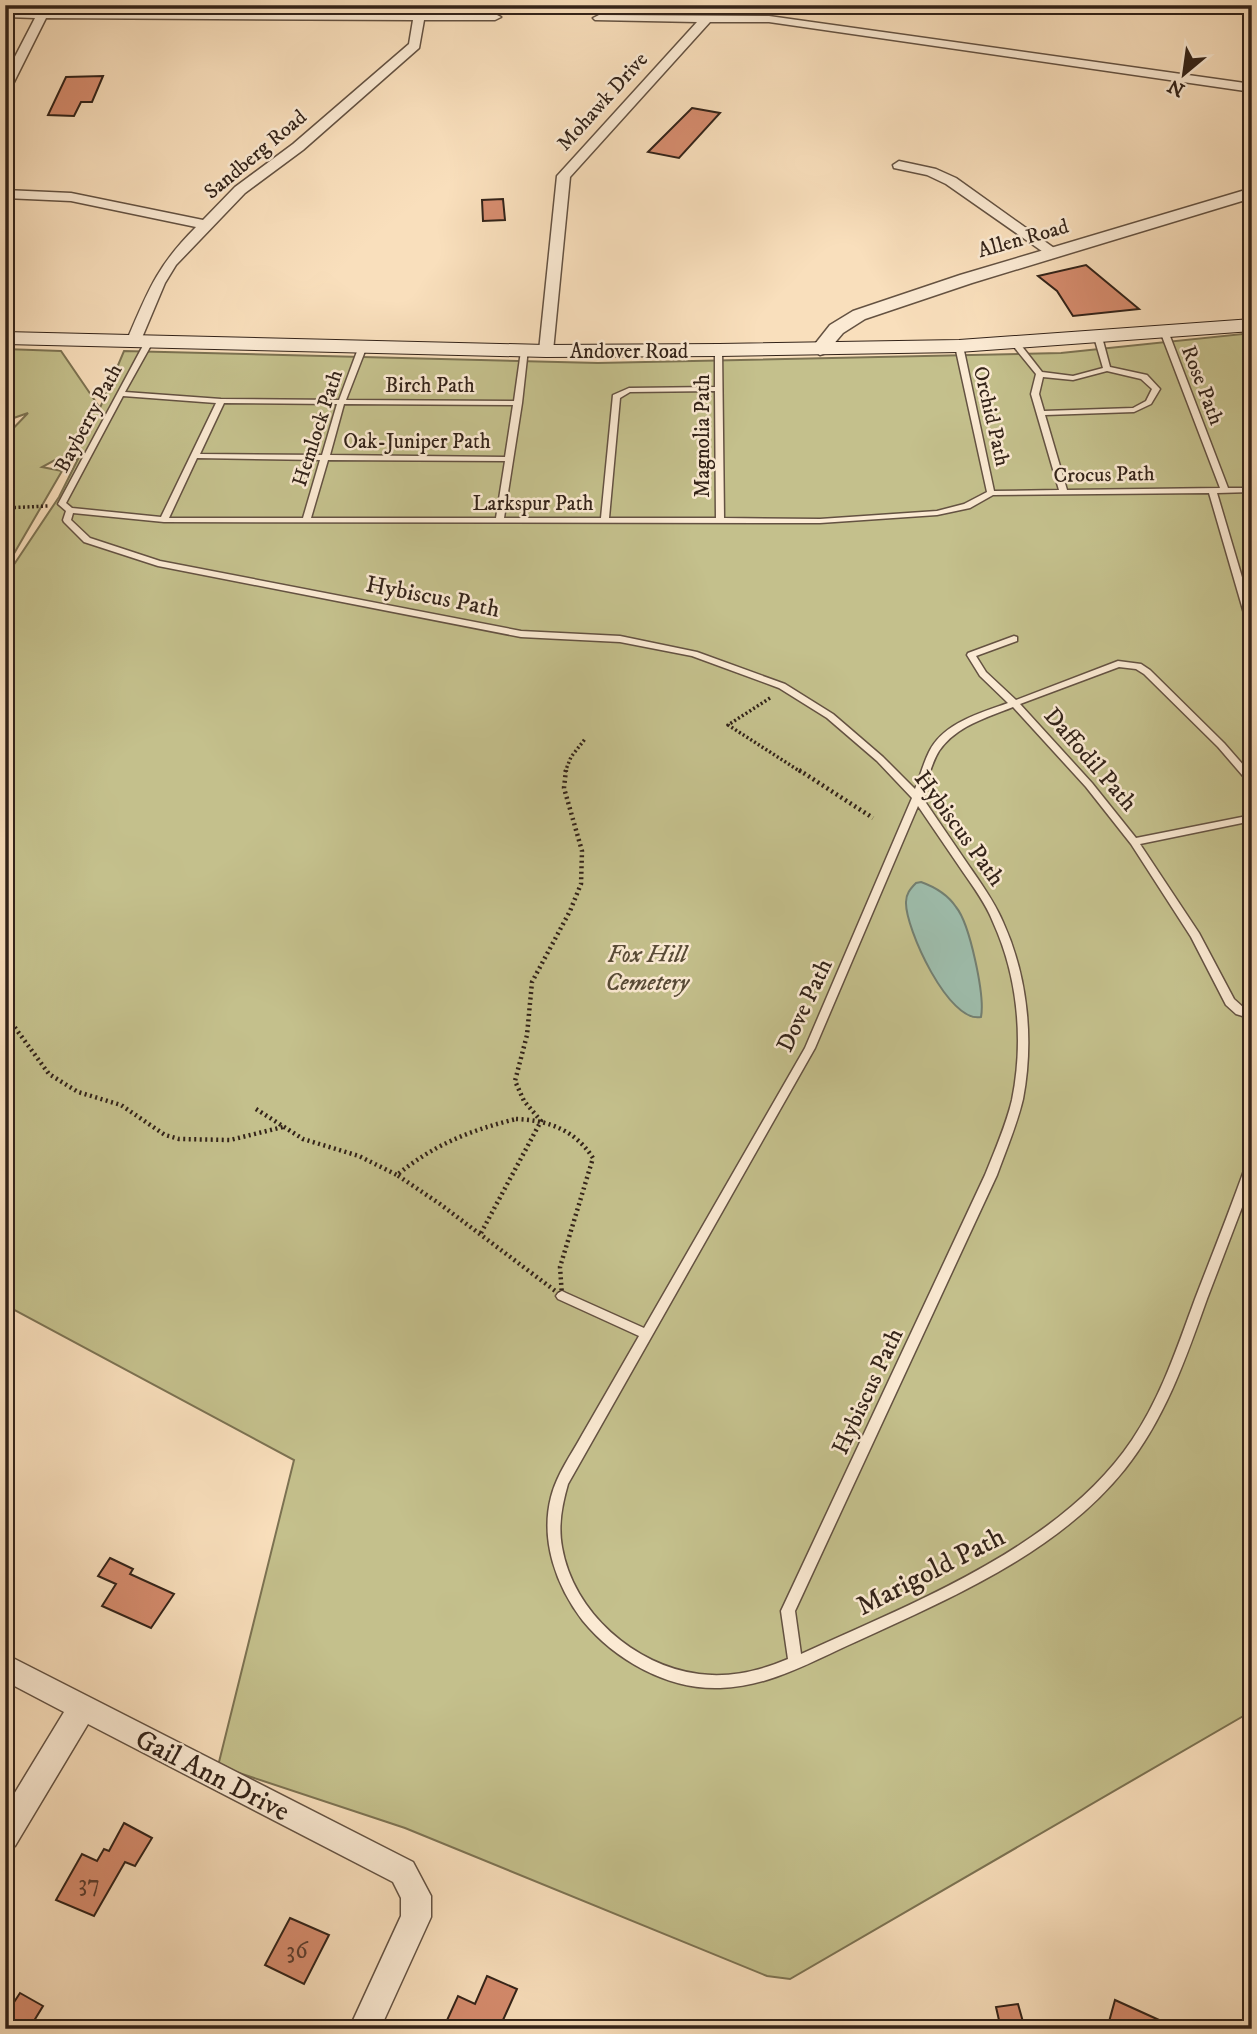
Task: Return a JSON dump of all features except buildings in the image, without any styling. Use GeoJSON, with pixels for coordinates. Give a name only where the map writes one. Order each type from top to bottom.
{"type":"FeatureCollection","features":[{"type":"Feature","properties":{"kind":"main road","name":"Andover Road"},"geometry":{"type":"LineString","coordinates":[[5,338],[535,351],[820,349],[958,346],[1252,324]]}},
{"type":"Feature","properties":{"kind":"street"},"geometry":{"type":"LineString","coordinates":[[5,15],[495,17]]}},
{"type":"Feature","properties":{"kind":"street"},"geometry":{"type":"LineString","coordinates":[[5,88],[42,15]]}},
{"type":"Feature","properties":{"kind":"street","name":"Sandberg Road"},"geometry":{"type":"LineString","coordinates":[[142,340],[170,263],[240,190],[298,147],[415,45],[419,17]]}},
{"type":"Feature","properties":{"kind":"street"},"geometry":{"type":"LineString","coordinates":[[599,18],[769,19],[1252,88]]}},
{"type":"Feature","properties":{"kind":"street","name":"Mohawk Drive"},"geometry":{"type":"LineString","coordinates":[[535,351],[564,176],[707,18]]}},
{"type":"Feature","properties":{"kind":"street"},"geometry":{"type":"LineString","coordinates":[[899,165],[931,172],[951,181],[1054,253]]}},
{"type":"Feature","properties":{"kind":"street","name":"Allen Road"},"geometry":{"type":"LineString","coordinates":[[820,349],[836,329],[859,315],[1252,193]]}},
{"type":"Feature","properties":{"kind":"street"},"geometry":{"type":"LineString","coordinates":[[5,194],[71,197],[205,225]]}},
{"type":"Feature","properties":{"kind":"street","name":"Gail Ann Drive"},"geometry":{"type":"LineString","coordinates":[[5,1667],[403,1872],[416,1896],[416,1917],[364,2029]]}},
{"type":"Feature","properties":{"kind":"street"},"geometry":{"type":"LineString","coordinates":[[5,1836],[83,1707]]}},
{"type":"Feature","properties":{"kind":"lane","name":"Rose Path"},"geometry":{"type":"LineString","coordinates":[[1164,331],[1218,490],[1252,627]]}},
{"type":"Feature","properties":{"kind":"lane"},"geometry":{"type":"LineString","coordinates":[[1098,337],[1107,369]]}},
{"type":"Feature","properties":{"kind":"lane","name":"Bayberry Path"},"geometry":{"type":"LineString","coordinates":[[66,507],[120,394],[142,340]]}},
{"type":"Feature","properties":{"kind":"lane"},"geometry":{"type":"LineString","coordinates":[[1014,342],[1040,374],[1073,378],[1107,369],[1144,377],[1156,389],[1153,399],[1146,406],[1134,410],[1043,413]]}},
{"type":"Feature","properties":{"kind":"lane","name":"Hemlock Path"},"geometry":{"type":"LineString","coordinates":[[306,521],[341,403],[363,346]]}},
{"type":"Feature","properties":{"kind":"lane","name":"Orchid Path"},"geometry":{"type":"LineString","coordinates":[[958,346],[991,493]]}},
{"type":"Feature","properties":{"kind":"lane","name":"Magnolia Path"},"geometry":{"type":"LineString","coordinates":[[719,350],[720,522]]}},
{"type":"Feature","properties":{"kind":"lane"},"geometry":{"type":"LineString","coordinates":[[500,520],[518,403],[535,351]]}},
{"type":"Feature","properties":{"kind":"lane"},"geometry":{"type":"LineString","coordinates":[[1040,374],[1035,394],[1043,413],[1064,492]]}},
{"type":"Feature","properties":{"kind":"lane"},"geometry":{"type":"LineString","coordinates":[[605,521],[617,397],[629,390],[718,389]]}},
{"type":"Feature","properties":{"kind":"lane","name":"Birch Path"},"geometry":{"type":"LineString","coordinates":[[120,394],[221,401],[518,403]]}},
{"type":"Feature","properties":{"kind":"lane"},"geometry":{"type":"LineString","coordinates":[[164,520],[221,401]]}},
{"type":"Feature","properties":{"kind":"lane","name":"Oak-Juniper Path"},"geometry":{"type":"LineString","coordinates":[[194,456],[510,459]]}},
{"type":"Feature","properties":{"kind":"lane","name":"Crocus Path"},"geometry":{"type":"LineString","coordinates":[[991,493],[1252,490]]}},
{"type":"Feature","properties":{"kind":"lane","name":"Larkspur Path"},"geometry":{"type":"LineString","coordinates":[[66,507],[164,520],[720,522],[915,516],[967,506],[991,493]]}},
{"type":"Feature","properties":{"kind":"lane","name":"Hybiscus Path"},"geometry":{"type":"LineString","coordinates":[[66,507],[67,520],[87,540],[158,563],[521,634],[620,639],[653,644],[744,670],[785,687],[830,716],[880,759],[917,797],[998,920],[1019,989],[1023,1025],[1022,1062],[1013,1112],[991,1175],[788,1611],[795,1662]]}},
{"type":"Feature","properties":{"kind":"lane","name":"Daffodil Path"},"geometry":{"type":"LineString","coordinates":[[1014,639],[971,655],[982,674],[1014,704],[1089,785],[1134,842],[1195,936],[1230,1002],[1240,1011],[1252,1015]]}},
{"type":"Feature","properties":{"kind":"lane","name":"Dove Path"},"geometry":{"type":"LineString","coordinates":[[568,1470],[810,1048],[917,797],[929,759],[948,735],[966,722],[1118,664],[1138,666],[1221,745],[1252,781]]}},
{"type":"Feature","properties":{"kind":"lane"},"geometry":{"type":"LineString","coordinates":[[1134,842],[1252,818]]}},
{"type":"Feature","properties":{"kind":"lane","name":"Marigold Path"},"geometry":{"type":"LineString","coordinates":[[568,1470],[555,1506],[553,1532],[556,1558],[573,1595],[589,1619],[611,1641],[652,1666],[699,1680],[743,1680],[772,1673],[922,1606],[999,1565],[1038,1541],[1074,1513],[1105,1483],[1146,1427],[1171,1381],[1252,1165]]}},
{"type":"Feature","properties":{"kind":"lane"},"geometry":{"type":"LineString","coordinates":[[562,1296],[646,1334]]}},
{"type":"Feature","properties":{"kind":"path"},"geometry":{"type":"LineString","coordinates":[[5,508],[66,507]]}},
{"type":"Feature","properties":{"kind":"path"},"geometry":{"type":"LineString","coordinates":[[5,572],[12,581],[5,594]]}},
{"type":"Feature","properties":{"kind":"path"},"geometry":{"type":"LineString","coordinates":[[785,687],[728,725],[873,818]]}},
{"type":"Feature","properties":{"kind":"path"},"geometry":{"type":"LineString","coordinates":[[541,1121],[524,1101],[514,1081],[528,1032],[533,977],[566,923],[578,894],[583,871],[583,845],[562,789],[574,750],[585,739]]}},
{"type":"Feature","properties":{"kind":"path"},"geometry":{"type":"LineString","coordinates":[[5,1014],[49,1074],[78,1092],[121,1105],[165,1135],[179,1139],[230,1140],[283,1126]]}},
{"type":"Feature","properties":{"kind":"path"},"geometry":{"type":"LineString","coordinates":[[256,1109],[303,1139],[359,1156],[439,1200],[512,1262],[562,1296]]}},
{"type":"Feature","properties":{"kind":"path"},"geometry":{"type":"LineString","coordinates":[[397,1175],[433,1147],[467,1131],[516,1119],[541,1121],[567,1130],[586,1144],[593,1158],[560,1267],[562,1296]]}},
{"type":"Feature","properties":{"kind":"path"},"geometry":{"type":"LineString","coordinates":[[481,1233],[541,1121]]}},
{"type":"Feature","properties":{"kind":"green space","name":"Fox Hill Cemetery"},"geometry":{"type":"Polygon","coordinates":[[[1252,333],[1252,1711],[790,1979],[767,1976],[405,1828],[218,1766],[294,1460],[5,1305],[5,578],[59,497],[78,459],[55,460],[42,467],[62,471],[5,569],[5,437],[28,413],[5,421],[5,349],[61,351],[100,408],[124,351],[598,363],[1061,353],[1252,333]]]}},
{"type":"Feature","properties":{"kind":"shaded area"},"geometry":{"type":"Polygon","coordinates":[[[921,882],[945,895],[961,916],[975,960],[981,993],[981,1017],[969,1015],[956,1006],[943,991],[921,952],[906,902],[910,890],[916,883],[921,882]]]}}]}
